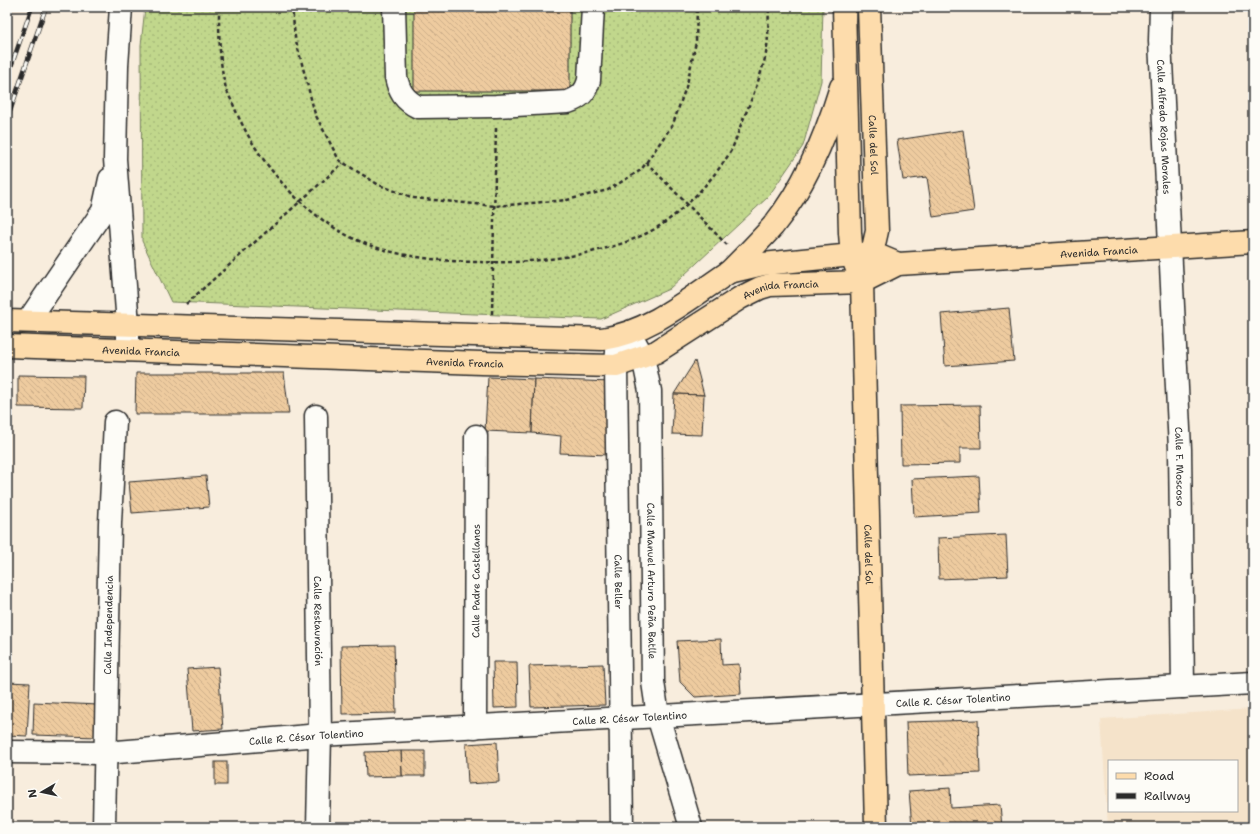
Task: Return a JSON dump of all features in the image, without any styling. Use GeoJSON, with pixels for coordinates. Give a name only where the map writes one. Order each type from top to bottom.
{"type":"FeatureCollection","features":[{"type":"Feature","properties":{"kind":"main road","name":"Calle del Sol"},"geometry":{"type":"LineString","coordinates":[[844,7],[846,67],[862,254],[876,827]]}},
{"type":"Feature","properties":{"kind":"main road","name":"Calle del Sol"},"geometry":{"type":"LineString","coordinates":[[862,254],[877,231],[869,7]]}},
{"type":"Feature","properties":{"kind":"main road"},"geometry":{"type":"LineString","coordinates":[[735,266],[773,226],[790,202],[805,176],[831,122],[846,67]]}},
{"type":"Feature","properties":{"kind":"main road","name":"Avenida Francia"},"geometry":{"type":"LineString","coordinates":[[18,321],[491,335],[587,340],[624,335],[649,324],[735,266],[862,254],[898,264],[1169,246],[1253,242]]}},
{"type":"Feature","properties":{"kind":"main road","name":"Avenida Francia"},"geometry":{"type":"LineString","coordinates":[[7,346],[481,363],[616,366],[656,352],[740,298],[760,288],[784,284],[862,282],[898,264]]}},
{"type":"Feature","properties":{"kind":"street"},"geometry":{"type":"LineString","coordinates":[[121,7],[117,66],[115,159],[128,324],[128,350]]}},
{"type":"Feature","properties":{"kind":"street"},"geometry":{"type":"LineString","coordinates":[[394,7],[396,77],[398,87],[409,102],[418,107],[496,106],[568,102],[582,95],[587,88],[589,80],[592,7]]}},
{"type":"Feature","properties":{"kind":"street","name":"Calle Alfredo Rojas Morales"},"geometry":{"type":"LineString","coordinates":[[1161,7],[1160,41],[1169,246]]}},
{"type":"Feature","properties":{"kind":"street"},"geometry":{"type":"LineString","coordinates":[[18,321],[103,211],[115,159]]}},
{"type":"Feature","properties":{"kind":"street","name":"Calle F. Moscoso"},"geometry":{"type":"LineString","coordinates":[[1169,246],[1180,449],[1183,687]]}},
{"type":"Feature","properties":{"kind":"street","name":"Calle Manuel Arturo Peña Batlle"},"geometry":{"type":"LineString","coordinates":[[624,335],[643,357],[650,391],[652,682],[658,716],[691,827]]}},
{"type":"Feature","properties":{"kind":"street","name":"Calle Beller"},"geometry":{"type":"LineString","coordinates":[[622,827],[616,366],[624,335]]}},
{"type":"Feature","properties":{"kind":"street","name":"Calle Restauración"},"geometry":{"type":"LineString","coordinates":[[316,416],[320,735],[318,827]]}},
{"type":"Feature","properties":{"kind":"street","name":"Calle Independencia"},"geometry":{"type":"LineString","coordinates":[[104,827],[110,523],[115,422]]}},
{"type":"Feature","properties":{"kind":"street","name":"Calle Padre Castellanos"},"geometry":{"type":"LineString","coordinates":[[475,727],[476,436]]}},
{"type":"Feature","properties":{"kind":"street","name":"Calle R. César Tolentino"},"geometry":{"type":"LineString","coordinates":[[7,752],[105,753],[320,735],[1253,683]]}},
{"type":"Feature","properties":{"kind":"path"},"geometry":{"type":"LineString","coordinates":[[219,7],[219,31],[225,84],[242,128],[271,171],[300,202],[335,227],[367,244],[411,256],[494,262],[549,259],[583,254],[624,243],[664,224],[687,204],[729,154],[765,61],[769,7]]}},
{"type":"Feature","properties":{"kind":"path"},"geometry":{"type":"LineString","coordinates":[[292,7],[295,37],[315,114],[339,160],[379,185],[414,198],[496,206],[568,200],[608,190],[641,170],[673,124],[687,84],[696,42],[698,7]]}},
{"type":"Feature","properties":{"kind":"path"},"geometry":{"type":"LineString","coordinates":[[491,335],[496,206],[496,106]]}},
{"type":"Feature","properties":{"kind":"path"},"geometry":{"type":"LineString","coordinates":[[646,162],[687,204],[735,266]]}},
{"type":"Feature","properties":{"kind":"path"},"geometry":{"type":"LineString","coordinates":[[164,325],[343,163]]}},
{"type":"Feature","properties":{"kind":"shaded area"},"geometry":{"type":"Polygon","coordinates":[[[1253,709],[1253,827],[1108,827],[1101,719],[1253,709]]]}},
{"type":"Feature","properties":{"kind":"green space"},"geometry":{"type":"Polygon","coordinates":[[[145,7],[823,7],[821,81],[803,146],[768,197],[669,289],[601,319],[171,302],[142,241],[141,45],[145,7]]]}},
{"type":"Feature","properties":{"kind":"building"},"geometry":{"type":"Polygon","coordinates":[[[414,7],[570,7],[570,91],[414,91],[414,7]]]}},
{"type":"Feature","properties":{"kind":"building"},"geometry":{"type":"Polygon","coordinates":[[[1248,96],[1253,96],[1253,170],[1248,96]]]}},
{"type":"Feature","properties":{"kind":"building"},"geometry":{"type":"Polygon","coordinates":[[[963,130],[974,211],[933,217],[927,177],[903,180],[897,140],[963,130]]]}},
{"type":"Feature","properties":{"kind":"building"},"geometry":{"type":"Polygon","coordinates":[[[1009,308],[1014,361],[945,366],[941,314],[1009,308]]]}},
{"type":"Feature","properties":{"kind":"building"},"geometry":{"type":"Polygon","coordinates":[[[695,361],[704,395],[674,394],[695,361]]]}},
{"type":"Feature","properties":{"kind":"building"},"geometry":{"type":"Polygon","coordinates":[[[136,373],[284,373],[289,414],[135,414],[136,373]]]}},
{"type":"Feature","properties":{"kind":"building"},"geometry":{"type":"Polygon","coordinates":[[[18,375],[84,376],[83,408],[18,407],[18,375]]]}},
{"type":"Feature","properties":{"kind":"building"},"geometry":{"type":"Polygon","coordinates":[[[488,377],[534,379],[532,433],[485,431],[488,377]]]}},
{"type":"Feature","properties":{"kind":"building"},"geometry":{"type":"Polygon","coordinates":[[[534,379],[611,382],[608,455],[560,453],[561,436],[532,433],[534,379]]]}},
{"type":"Feature","properties":{"kind":"building"},"geometry":{"type":"Polygon","coordinates":[[[674,394],[704,395],[702,435],[672,434],[674,394]]]}},
{"type":"Feature","properties":{"kind":"building"},"geometry":{"type":"Polygon","coordinates":[[[980,405],[981,448],[960,448],[960,463],[901,464],[900,406],[980,405]]]}},
{"type":"Feature","properties":{"kind":"building"},"geometry":{"type":"Polygon","coordinates":[[[206,476],[209,507],[132,513],[129,482],[206,476]]]}},
{"type":"Feature","properties":{"kind":"building"},"geometry":{"type":"Polygon","coordinates":[[[979,476],[981,513],[914,517],[912,479],[979,476]]]}},
{"type":"Feature","properties":{"kind":"building"},"geometry":{"type":"Polygon","coordinates":[[[1006,535],[1008,576],[939,579],[938,538],[1006,535]]]}},
{"type":"Feature","properties":{"kind":"building"},"geometry":{"type":"Polygon","coordinates":[[[721,639],[722,665],[739,664],[741,694],[695,697],[680,682],[677,641],[721,639]]]}},
{"type":"Feature","properties":{"kind":"building"},"geometry":{"type":"Polygon","coordinates":[[[394,645],[396,713],[342,714],[341,646],[394,645]]]}},
{"type":"Feature","properties":{"kind":"building"},"geometry":{"type":"Polygon","coordinates":[[[493,662],[517,662],[518,707],[494,708],[493,662]]]}},
{"type":"Feature","properties":{"kind":"building"},"geometry":{"type":"Polygon","coordinates":[[[603,664],[605,705],[531,707],[529,666],[603,664]]]}},
{"type":"Feature","properties":{"kind":"building"},"geometry":{"type":"Polygon","coordinates":[[[218,667],[223,729],[192,731],[187,669],[218,667]]]}},
{"type":"Feature","properties":{"kind":"building"},"geometry":{"type":"Polygon","coordinates":[[[7,682],[30,683],[27,736],[7,735],[7,682]]]}},
{"type":"Feature","properties":{"kind":"building"},"geometry":{"type":"Polygon","coordinates":[[[34,702],[98,705],[97,737],[33,735],[34,702]]]}},
{"type":"Feature","properties":{"kind":"building"},"geometry":{"type":"Polygon","coordinates":[[[978,720],[980,773],[908,776],[906,722],[978,720]]]}},
{"type":"Feature","properties":{"kind":"building"},"geometry":{"type":"Polygon","coordinates":[[[497,742],[499,782],[468,784],[466,744],[497,742]]]}},
{"type":"Feature","properties":{"kind":"building"},"geometry":{"type":"Polygon","coordinates":[[[401,751],[425,751],[425,776],[402,776],[401,751]]]}},
{"type":"Feature","properties":{"kind":"building"},"geometry":{"type":"Polygon","coordinates":[[[401,751],[402,776],[366,777],[365,752],[401,751]]]}},
{"type":"Feature","properties":{"kind":"building"},"geometry":{"type":"Polygon","coordinates":[[[215,762],[227,762],[227,785],[215,785],[215,762]]]}},
{"type":"Feature","properties":{"kind":"building"},"geometry":{"type":"Polygon","coordinates":[[[950,788],[951,808],[1000,805],[1002,827],[912,827],[909,791],[950,788]]]}},
{"type":"Feature","properties":{"kind":"railway"},"geometry":{"type":"LineString","coordinates":[[7,78],[32,7]]}},
{"type":"Feature","properties":{"kind":"railway"},"geometry":{"type":"LineString","coordinates":[[7,120],[46,7]]}}]}
